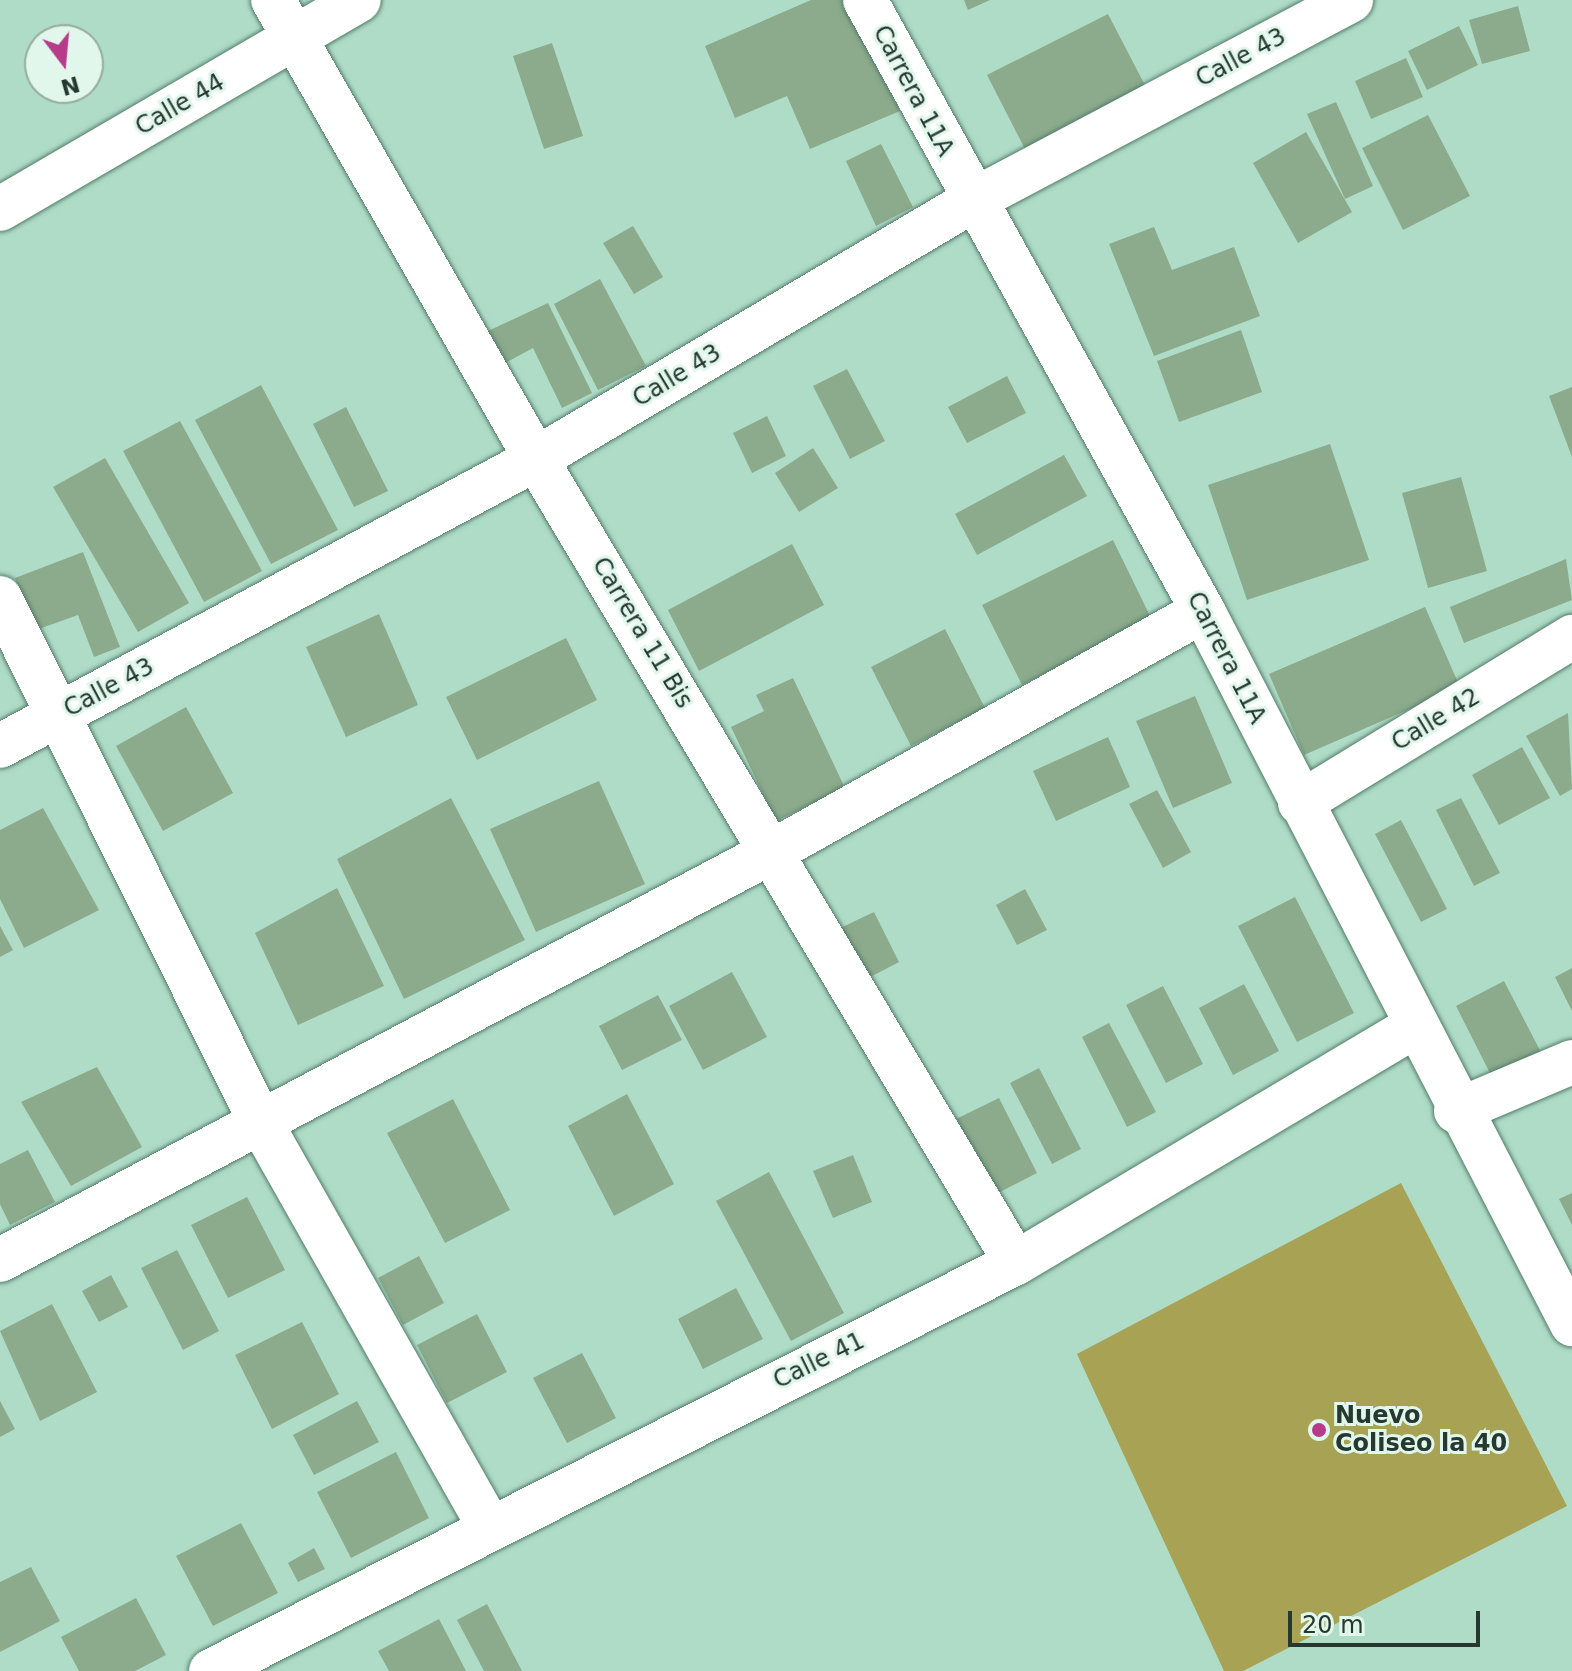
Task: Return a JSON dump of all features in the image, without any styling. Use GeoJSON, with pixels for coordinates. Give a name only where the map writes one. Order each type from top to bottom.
{"type":"FeatureCollection","features":[{"type":"Feature","properties":{"kind":"street","name":"Carrera 11 Bis"},"geometry":{"type":"LineString","coordinates":[[273,0],[536,459],[775,850],[1016,1263]]}},
{"type":"Feature","properties":{"kind":"street","name":"Calle 44"},"geometry":{"type":"LineString","coordinates":[[0,209],[359,0]]}},
{"type":"Feature","properties":{"kind":"street","name":"Carrera 11A"},"geometry":{"type":"LineString","coordinates":[[865,0],[972,201],[1203,611],[1456,1111],[1572,1324]]}},
{"type":"Feature","properties":{"kind":"street","name":"Calle 43"},"geometry":{"type":"LineString","coordinates":[[0,746],[536,459],[972,201],[1351,0]]}},
{"type":"Feature","properties":{"kind":"street"},"geometry":{"type":"LineString","coordinates":[[0,598],[262,1125],[488,1525]]}},
{"type":"Feature","properties":{"kind":"street"},"geometry":{"type":"LineString","coordinates":[[0,1260],[262,1125],[775,850],[1203,611]]}},
{"type":"Feature","properties":{"kind":"street","name":"Calle 42"},"geometry":{"type":"LineString","coordinates":[[1300,803],[1572,637]]}},
{"type":"Feature","properties":{"kind":"street","name":"Calle 41"},"geometry":{"type":"LineString","coordinates":[[211,1671],[488,1525],[1016,1263],[1413,1027]]}},
{"type":"Feature","properties":{"kind":"street"},"geometry":{"type":"LineString","coordinates":[[1456,1111],[1572,1062]]}},
{"type":"Feature","properties":{"kind":"shaded area","name":"Nuevo Coliseo la 40"},"geometry":{"type":"Polygon","coordinates":[[[1401,1183],[1567,1506],[1243,1671],[1224,1671],[1077,1354],[1401,1183]]]}},
{"type":"Feature","properties":{"kind":"building"},"geometry":{"type":"Polygon","coordinates":[[[811,0],[853,0],[900,111],[810,149],[787,96],[735,118],[705,46],[811,0]]]}},
{"type":"Feature","properties":{"kind":"building"},"geometry":{"type":"Polygon","coordinates":[[[964,0],[990,0],[968,10],[964,0]]]}},
{"type":"Feature","properties":{"kind":"building"},"geometry":{"type":"Polygon","coordinates":[[[1518,6],[1530,51],[1482,64],[1469,20],[1518,6]]]}},
{"type":"Feature","properties":{"kind":"building"},"geometry":{"type":"Polygon","coordinates":[[[1108,14],[1148,91],[1027,153],[987,75],[1108,14]]]}},
{"type":"Feature","properties":{"kind":"building"},"geometry":{"type":"Polygon","coordinates":[[[1459,26],[1478,65],[1427,90],[1408,51],[1459,26]]]}},
{"type":"Feature","properties":{"kind":"building"},"geometry":{"type":"Polygon","coordinates":[[[552,43],[583,136],[544,149],[513,56],[552,43]]]}},
{"type":"Feature","properties":{"kind":"building"},"geometry":{"type":"Polygon","coordinates":[[[1406,58],[1423,97],[1371,119],[1355,81],[1406,58]]]}},
{"type":"Feature","properties":{"kind":"building"},"geometry":{"type":"Polygon","coordinates":[[[1336,102],[1373,186],[1345,199],[1307,114],[1336,102]]]}},
{"type":"Feature","properties":{"kind":"building"},"geometry":{"type":"Polygon","coordinates":[[[1428,115],[1470,196],[1403,230],[1362,148],[1428,115]]]}},
{"type":"Feature","properties":{"kind":"building"},"geometry":{"type":"Polygon","coordinates":[[[1306,132],[1352,212],[1298,243],[1253,163],[1306,132]]]}},
{"type":"Feature","properties":{"kind":"building"},"geometry":{"type":"Polygon","coordinates":[[[881,144],[913,207],[876,226],[846,161],[881,144]]]}},
{"type":"Feature","properties":{"kind":"building"},"geometry":{"type":"Polygon","coordinates":[[[633,226],[663,277],[634,294],[603,243],[633,226]]]}},
{"type":"Feature","properties":{"kind":"building"},"geometry":{"type":"Polygon","coordinates":[[[1154,227],[1172,270],[1234,247],[1260,316],[1154,356],[1109,244],[1154,227]]]}},
{"type":"Feature","properties":{"kind":"building"},"geometry":{"type":"Polygon","coordinates":[[[600,279],[646,366],[598,390],[554,304],[600,279]]]}},
{"type":"Feature","properties":{"kind":"building"},"geometry":{"type":"Polygon","coordinates":[[[548,303],[592,393],[562,408],[533,348],[505,363],[488,331],[548,303]]]}},
{"type":"Feature","properties":{"kind":"building"},"geometry":{"type":"Polygon","coordinates":[[[1241,330],[1262,392],[1179,422],[1157,361],[1241,330]]]}},
{"type":"Feature","properties":{"kind":"building"},"geometry":{"type":"Polygon","coordinates":[[[847,369],[885,441],[850,459],[813,386],[847,369]]]}},
{"type":"Feature","properties":{"kind":"building"},"geometry":{"type":"Polygon","coordinates":[[[1007,376],[1026,413],[967,443],[948,407],[1007,376]]]}},
{"type":"Feature","properties":{"kind":"building"},"geometry":{"type":"Polygon","coordinates":[[[261,385],[338,530],[271,564],[195,420],[261,385]]]}},
{"type":"Feature","properties":{"kind":"building"},"geometry":{"type":"Polygon","coordinates":[[[1572,387],[1572,457],[1549,396],[1572,387]]]}},
{"type":"Feature","properties":{"kind":"building"},"geometry":{"type":"Polygon","coordinates":[[[346,407],[388,491],[354,507],[313,424],[346,407]]]}},
{"type":"Feature","properties":{"kind":"building"},"geometry":{"type":"Polygon","coordinates":[[[767,416],[786,456],[752,473],[733,433],[767,416]]]}},
{"type":"Feature","properties":{"kind":"building"},"geometry":{"type":"Polygon","coordinates":[[[180,421],[262,571],[204,602],[123,451],[180,421]]]}},
{"type":"Feature","properties":{"kind":"building"},"geometry":{"type":"Polygon","coordinates":[[[1330,444],[1369,560],[1247,600],[1208,485],[1330,444]]]}},
{"type":"Feature","properties":{"kind":"building"},"geometry":{"type":"Polygon","coordinates":[[[813,448],[838,488],[799,512],[775,473],[813,448]]]}},
{"type":"Feature","properties":{"kind":"building"},"geometry":{"type":"Polygon","coordinates":[[[1064,455],[1087,496],[977,555],[955,514],[1064,455]]]}},
{"type":"Feature","properties":{"kind":"building"},"geometry":{"type":"Polygon","coordinates":[[[105,458],[189,603],[138,632],[53,487],[105,458]]]}},
{"type":"Feature","properties":{"kind":"building"},"geometry":{"type":"Polygon","coordinates":[[[1461,477],[1487,571],[1428,588],[1402,493],[1461,477]]]}},
{"type":"Feature","properties":{"kind":"building"},"geometry":{"type":"Polygon","coordinates":[[[1113,540],[1152,620],[1022,685],[982,605],[1113,540]]]}},
{"type":"Feature","properties":{"kind":"building"},"geometry":{"type":"Polygon","coordinates":[[[792,544],[824,605],[699,671],[668,610],[792,544]]]}},
{"type":"Feature","properties":{"kind":"building"},"geometry":{"type":"Polygon","coordinates":[[[83,552],[120,647],[94,657],[78,615],[36,630],[15,578],[83,552]]]}},
{"type":"Feature","properties":{"kind":"building"},"geometry":{"type":"Polygon","coordinates":[[[1566,559],[1572,600],[1464,643],[1450,607],[1566,559]]]}},
{"type":"Feature","properties":{"kind":"building"},"geometry":{"type":"Polygon","coordinates":[[[1425,607],[1460,687],[1304,755],[1269,674],[1425,607]]]}},
{"type":"Feature","properties":{"kind":"building"},"geometry":{"type":"Polygon","coordinates":[[[379,614],[418,705],[346,737],[306,647],[379,614]]]}},
{"type":"Feature","properties":{"kind":"building"},"geometry":{"type":"Polygon","coordinates":[[[945,629],[985,708],[911,746],[871,667],[945,629]]]}},
{"type":"Feature","properties":{"kind":"building"},"geometry":{"type":"Polygon","coordinates":[[[566,638],[597,700],[477,760],[446,697],[566,638]]]}},
{"type":"Feature","properties":{"kind":"building"},"geometry":{"type":"Polygon","coordinates":[[[793,678],[845,788],[776,821],[731,727],[764,711],[756,695],[793,678]]]}},
{"type":"Feature","properties":{"kind":"building"},"geometry":{"type":"Polygon","coordinates":[[[1195,696],[1232,783],[1173,808],[1136,721],[1195,696]]]}},
{"type":"Feature","properties":{"kind":"building"},"geometry":{"type":"Polygon","coordinates":[[[186,707],[233,793],[163,831],[116,746],[186,707]]]}},
{"type":"Feature","properties":{"kind":"building"},"geometry":{"type":"Polygon","coordinates":[[[1568,713],[1572,789],[1560,796],[1526,736],[1568,713]]]}},
{"type":"Feature","properties":{"kind":"building"},"geometry":{"type":"Polygon","coordinates":[[[1108,737],[1130,787],[1056,821],[1033,771],[1108,737]]]}},
{"type":"Feature","properties":{"kind":"building"},"geometry":{"type":"Polygon","coordinates":[[[1522,747],[1550,798],[1499,825],[1472,775],[1522,747]]]}},
{"type":"Feature","properties":{"kind":"building"},"geometry":{"type":"Polygon","coordinates":[[[599,781],[645,884],[536,932],[490,829],[599,781]]]}},
{"type":"Feature","properties":{"kind":"building"},"geometry":{"type":"Polygon","coordinates":[[[1157,790],[1191,852],[1163,868],[1129,804],[1157,790]]]}},
{"type":"Feature","properties":{"kind":"building"},"geometry":{"type":"Polygon","coordinates":[[[451,798],[525,940],[404,999],[337,859],[451,798]]]}},
{"type":"Feature","properties":{"kind":"building"},"geometry":{"type":"Polygon","coordinates":[[[1461,798],[1500,873],[1474,886],[1436,810],[1461,798]]]}},
{"type":"Feature","properties":{"kind":"building"},"geometry":{"type":"Polygon","coordinates":[[[43,808],[99,910],[24,948],[0,899],[0,830],[43,808]]]}},
{"type":"Feature","properties":{"kind":"building"},"geometry":{"type":"Polygon","coordinates":[[[1401,820],[1447,909],[1421,922],[1375,834],[1401,820]]]}},
{"type":"Feature","properties":{"kind":"building"},"geometry":{"type":"Polygon","coordinates":[[[337,888],[384,986],[298,1025],[255,933],[337,888]]]}},
{"type":"Feature","properties":{"kind":"building"},"geometry":{"type":"Polygon","coordinates":[[[1025,889],[1047,930],[1017,945],[996,905],[1025,889]]]}},
{"type":"Feature","properties":{"kind":"building"},"geometry":{"type":"Polygon","coordinates":[[[1295,897],[1354,1013],[1297,1042],[1238,926],[1295,897]]]}},
{"type":"Feature","properties":{"kind":"building"},"geometry":{"type":"Polygon","coordinates":[[[874,912],[899,962],[859,983],[834,931],[874,912]]]}},
{"type":"Feature","properties":{"kind":"building"},"geometry":{"type":"Polygon","coordinates":[[[0,926],[13,950],[0,957],[0,926]]]}},
{"type":"Feature","properties":{"kind":"building"},"geometry":{"type":"Polygon","coordinates":[[[1572,968],[1572,1011],[1555,977],[1572,968]]]}},
{"type":"Feature","properties":{"kind":"building"},"geometry":{"type":"Polygon","coordinates":[[[732,972],[767,1037],[703,1070],[669,1006],[732,972]]]}},
{"type":"Feature","properties":{"kind":"building"},"geometry":{"type":"Polygon","coordinates":[[[1504,981],[1545,1060],[1496,1085],[1456,1006],[1504,981]]]}},
{"type":"Feature","properties":{"kind":"building"},"geometry":{"type":"Polygon","coordinates":[[[1244,984],[1279,1051],[1233,1075],[1199,1008],[1244,984]]]}},
{"type":"Feature","properties":{"kind":"building"},"geometry":{"type":"Polygon","coordinates":[[[1163,986],[1203,1064],[1166,1083],[1126,1005],[1163,986]]]}},
{"type":"Feature","properties":{"kind":"building"},"geometry":{"type":"Polygon","coordinates":[[[658,995],[682,1040],[622,1070],[599,1026],[658,995]]]}},
{"type":"Feature","properties":{"kind":"building"},"geometry":{"type":"Polygon","coordinates":[[[1109,1023],[1156,1112],[1127,1127],[1082,1037],[1109,1023]]]}},
{"type":"Feature","properties":{"kind":"building"},"geometry":{"type":"Polygon","coordinates":[[[97,1067],[142,1147],[71,1186],[21,1102],[97,1067]]]}},
{"type":"Feature","properties":{"kind":"building"},"geometry":{"type":"Polygon","coordinates":[[[1039,1068],[1081,1149],[1052,1164],[1010,1083],[1039,1068]]]}},
{"type":"Feature","properties":{"kind":"building"},"geometry":{"type":"Polygon","coordinates":[[[627,1094],[674,1184],[614,1216],[568,1126],[627,1094]]]}},
{"type":"Feature","properties":{"kind":"building"},"geometry":{"type":"Polygon","coordinates":[[[999,1098],[1037,1173],[992,1196],[954,1120],[999,1098]]]}},
{"type":"Feature","properties":{"kind":"building"},"geometry":{"type":"Polygon","coordinates":[[[453,1099],[510,1210],[445,1243],[387,1133],[453,1099]]]}},
{"type":"Feature","properties":{"kind":"building"},"geometry":{"type":"Polygon","coordinates":[[[28,1150],[55,1202],[10,1225],[0,1204],[0,1164],[28,1150]]]}},
{"type":"Feature","properties":{"kind":"building"},"geometry":{"type":"Polygon","coordinates":[[[853,1155],[872,1202],[833,1218],[813,1171],[853,1155]]]}},
{"type":"Feature","properties":{"kind":"building"},"geometry":{"type":"Polygon","coordinates":[[[769,1172],[844,1313],[791,1341],[716,1201],[769,1172]]]}},
{"type":"Feature","properties":{"kind":"building"},"geometry":{"type":"Polygon","coordinates":[[[1572,1193],[1572,1225],[1559,1199],[1572,1193]]]}},
{"type":"Feature","properties":{"kind":"building"},"geometry":{"type":"Polygon","coordinates":[[[247,1197],[285,1270],[228,1298],[191,1225],[247,1197]]]}},
{"type":"Feature","properties":{"kind":"building"},"geometry":{"type":"Polygon","coordinates":[[[177,1250],[219,1331],[183,1350],[141,1268],[177,1250]]]}},
{"type":"Feature","properties":{"kind":"building"},"geometry":{"type":"Polygon","coordinates":[[[419,1256],[444,1303],[403,1325],[378,1278],[419,1256]]]}},
{"type":"Feature","properties":{"kind":"building"},"geometry":{"type":"Polygon","coordinates":[[[111,1275],[128,1307],[99,1322],[82,1291],[111,1275]]]}},
{"type":"Feature","properties":{"kind":"building"},"geometry":{"type":"Polygon","coordinates":[[[736,1288],[763,1339],[703,1369],[678,1319],[736,1288]]]}},
{"type":"Feature","properties":{"kind":"building"},"geometry":{"type":"Polygon","coordinates":[[[52,1304],[97,1392],[40,1421],[0,1331],[52,1304]]]}},
{"type":"Feature","properties":{"kind":"building"},"geometry":{"type":"Polygon","coordinates":[[[477,1314],[507,1372],[447,1403],[417,1345],[477,1314]]]}},
{"type":"Feature","properties":{"kind":"building"},"geometry":{"type":"Polygon","coordinates":[[[302,1322],[339,1394],[272,1429],[235,1355],[302,1322]]]}},
{"type":"Feature","properties":{"kind":"building"},"geometry":{"type":"Polygon","coordinates":[[[582,1353],[616,1418],[567,1443],[533,1378],[582,1353]]]}},
{"type":"Feature","properties":{"kind":"building"},"geometry":{"type":"Polygon","coordinates":[[[0,1401],[15,1429],[0,1437],[0,1401]]]}},
{"type":"Feature","properties":{"kind":"building"},"geometry":{"type":"Polygon","coordinates":[[[357,1401],[379,1442],[314,1475],[293,1435],[357,1401]]]}},
{"type":"Feature","properties":{"kind":"building"},"geometry":{"type":"Polygon","coordinates":[[[396,1452],[429,1518],[351,1558],[317,1492],[396,1452]]]}},
{"type":"Feature","properties":{"kind":"building"},"geometry":{"type":"Polygon","coordinates":[[[241,1523],[278,1593],[213,1626],[176,1556],[241,1523]]]}},
{"type":"Feature","properties":{"kind":"building"},"geometry":{"type":"Polygon","coordinates":[[[314,1548],[325,1569],[298,1582],[288,1563],[314,1548]]]}},
{"type":"Feature","properties":{"kind":"building"},"geometry":{"type":"Polygon","coordinates":[[[31,1567],[60,1621],[0,1652],[0,1582],[31,1567]]]}},
{"type":"Feature","properties":{"kind":"building"},"geometry":{"type":"Polygon","coordinates":[[[136,1598],[166,1655],[135,1671],[79,1671],[61,1637],[136,1598]]]}},
{"type":"Feature","properties":{"kind":"building"},"geometry":{"type":"Polygon","coordinates":[[[487,1604],[522,1671],[484,1671],[457,1620],[487,1604]]]}},
{"type":"Feature","properties":{"kind":"building"},"geometry":{"type":"Polygon","coordinates":[[[439,1619],[466,1671],[389,1671],[378,1651],[439,1619]]]}},
{"type":"Feature","properties":{"kind":"place","name":"Nuevo Coliseo la 40"},"geometry":{"type":"Point","coordinates":[1319,1430]}}]}
